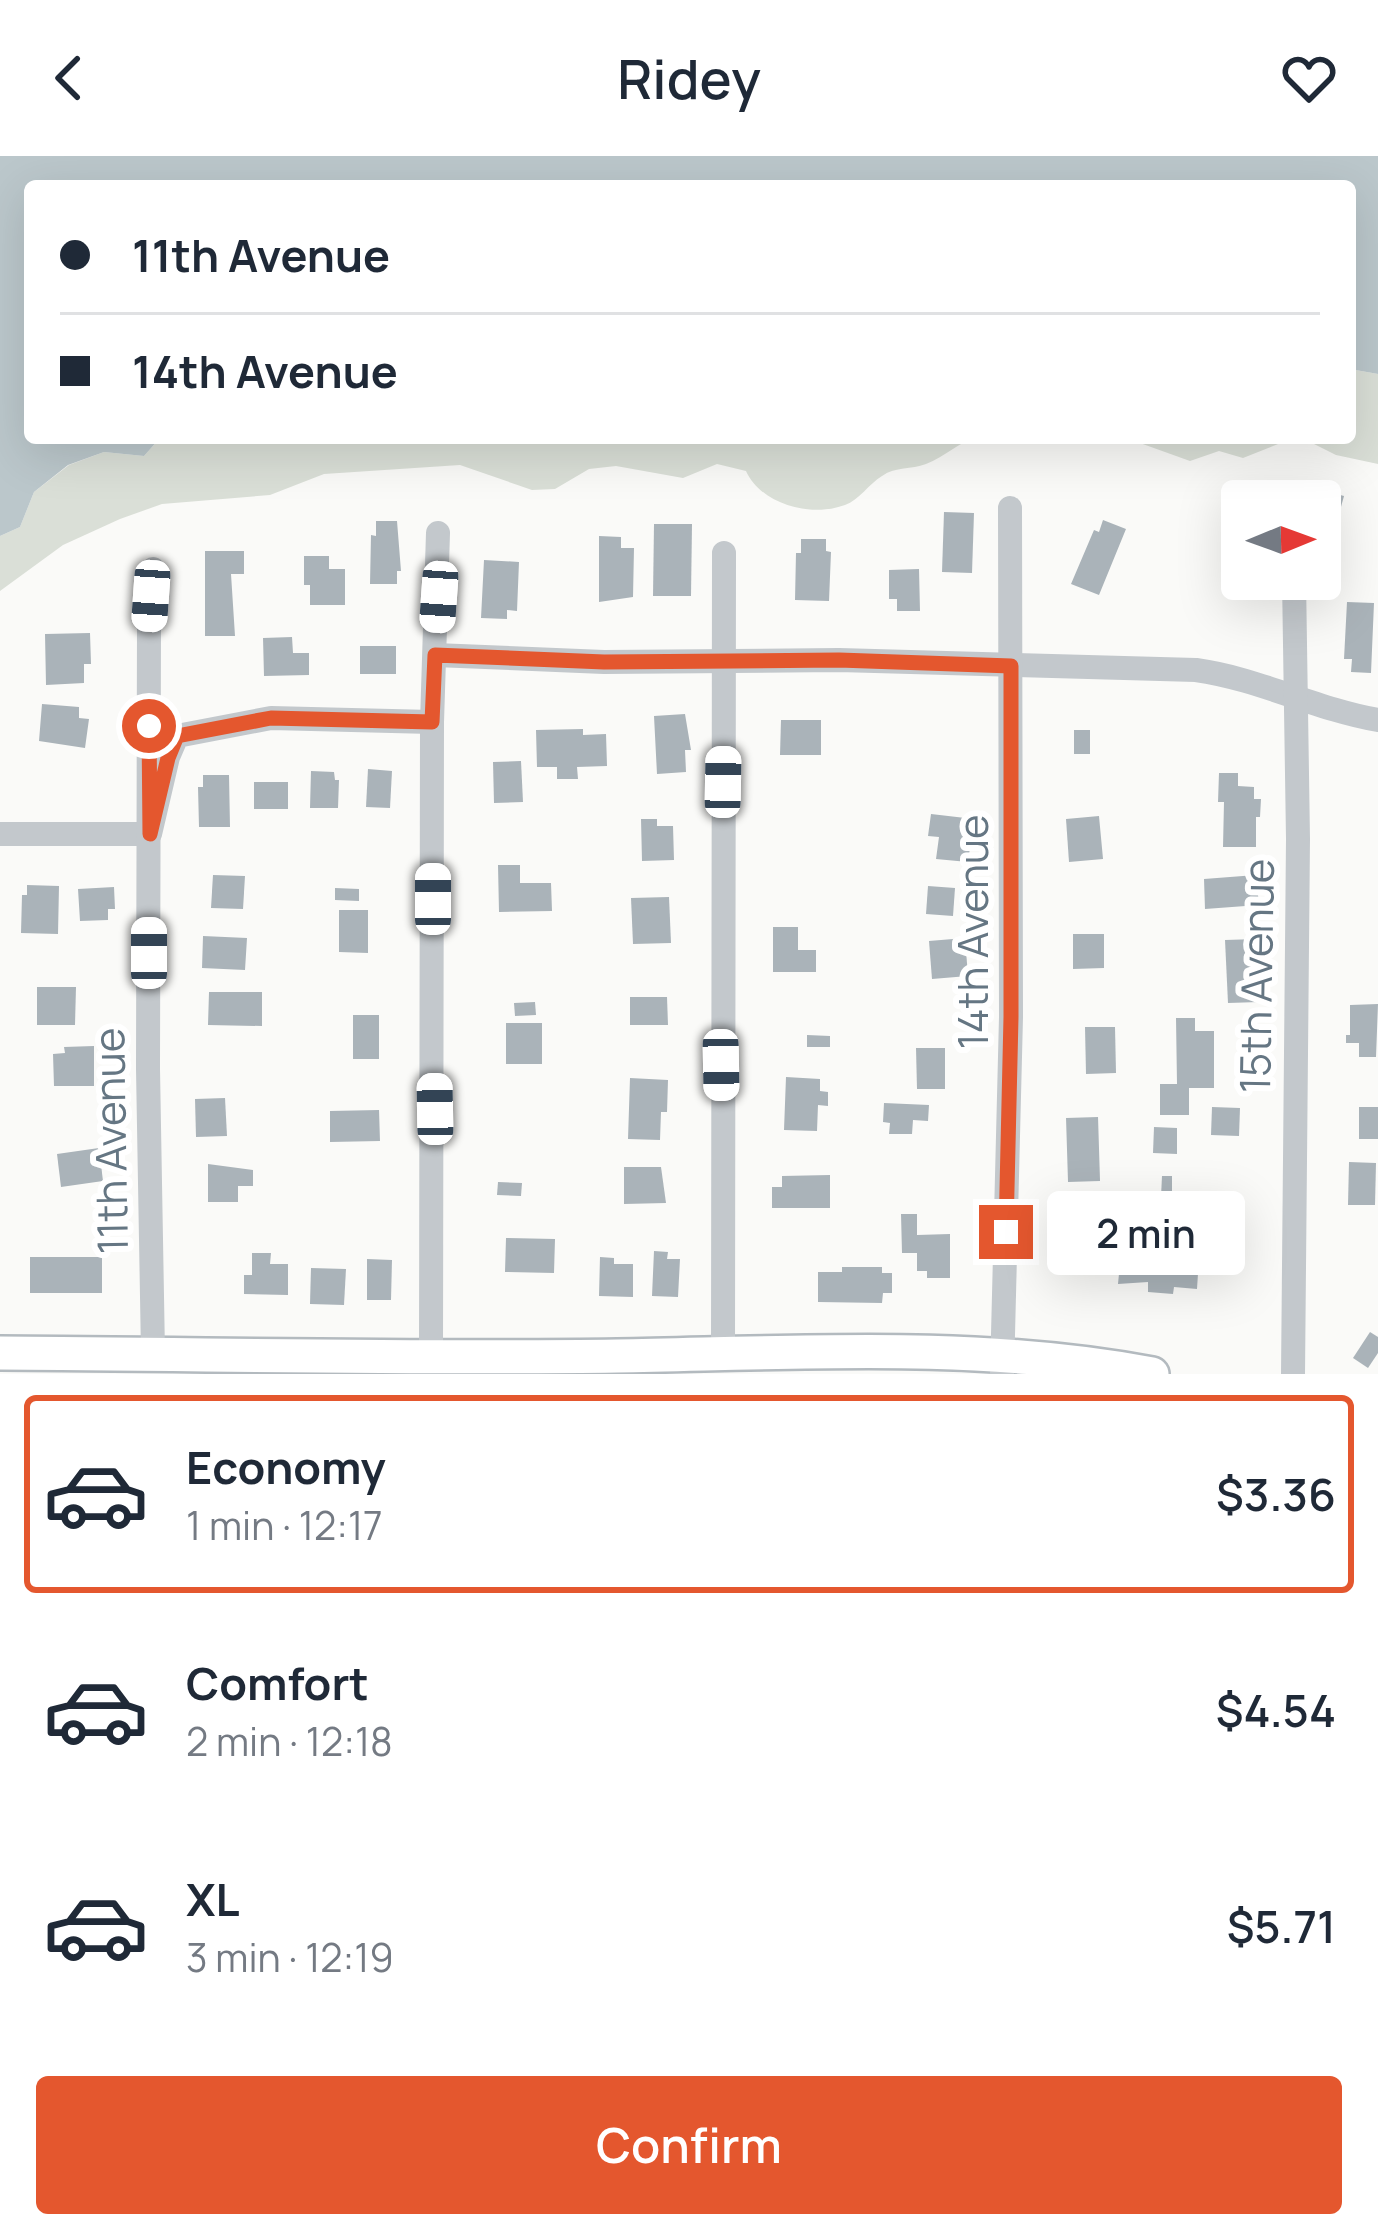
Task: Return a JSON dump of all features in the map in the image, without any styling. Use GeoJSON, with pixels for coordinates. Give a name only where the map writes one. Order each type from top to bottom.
{"type":"FeatureCollection","features":[{"type":"Feature","properties":{"kind":"street","name":"14th Avenue"},"geometry":{"type":"LineString","coordinates":[[1002,1366],[1010,1105],[1010,508]]}},
{"type":"Feature","properties":{"kind":"street"},"geometry":{"type":"LineString","coordinates":[[431,1354],[432,722],[438,533]]}},
{"type":"Feature","properties":{"kind":"street"},"geometry":{"type":"LineString","coordinates":[[723,1352],[724,553]]}},
{"type":"Feature","properties":{"kind":"street","name":"11th Avenue"},"geometry":{"type":"LineString","coordinates":[[153,569],[148,1069],[153,1353]]}},
{"type":"Feature","properties":{"kind":"street","name":"15th Avenue"},"geometry":{"type":"LineString","coordinates":[[1293,1374],[1298,839],[1294,600]]}},
{"type":"Feature","properties":{"kind":"street"},"geometry":{"type":"LineString","coordinates":[[435,655],[604,662],[839,660],[1196,670],[1239,676],[1337,713],[1378,720]]}},
{"type":"Feature","properties":{"kind":"street"},"geometry":{"type":"LineString","coordinates":[[0,834],[150,834],[177,736],[271,718],[432,722]]}},
{"type":"Feature","properties":{"kind":"street"},"geometry":{"type":"LineString","coordinates":[[0,1353],[802,1351],[1002,1366],[1103,1365],[1152,1374]]}},
{"type":"Feature","properties":{"kind":"shaded area"},"geometry":{"type":"Polygon","coordinates":[[[0,156],[1378,156],[1378,374],[1356,370],[1356,180],[24,180],[24,444],[155,444],[144,456],[104,452],[68,465],[34,492],[20,527],[0,536],[0,156]]]}},
{"type":"Feature","properties":{"kind":"shaded area"},"geometry":{"type":"Polygon","coordinates":[[[1356,370],[1378,374],[1378,464],[1336,455],[1314,444],[1356,444],[1356,370]]]}},
{"type":"Feature","properties":{"kind":"shaded area"},"geometry":{"type":"Polygon","coordinates":[[[155,444],[961,444],[926,464],[887,473],[845,505],[817,510],[775,500],[746,471],[717,464],[683,478],[616,466],[589,469],[555,489],[532,490],[460,465],[324,474],[270,495],[162,504],[120,519],[63,545],[0,591],[0,536],[20,527],[34,492],[69,465],[104,452],[144,456],[155,444]]]}},
{"type":"Feature","properties":{"kind":"shaded area"},"geometry":{"type":"Polygon","coordinates":[[[1143,444],[1278,444],[1243,458],[1219,451],[1190,461],[1143,444]]]}},
{"type":"Feature","properties":{"kind":"building"},"geometry":{"type":"Polygon","coordinates":[[[944,512],[974,513],[972,573],[942,572],[944,512]]]}},
{"type":"Feature","properties":{"kind":"building"},"geometry":{"type":"Polygon","coordinates":[[[1103,520],[1126,529],[1099,595],[1071,584],[1103,520]]]}},
{"type":"Feature","properties":{"kind":"building"},"geometry":{"type":"Polygon","coordinates":[[[376,521],[397,521],[401,571],[397,571],[397,584],[370,584],[371,535],[376,536],[376,521]]]}},
{"type":"Feature","properties":{"kind":"building"},"geometry":{"type":"Polygon","coordinates":[[[654,524],[692,524],[691,596],[653,596],[654,524]]]}},
{"type":"Feature","properties":{"kind":"building"},"geometry":{"type":"Polygon","coordinates":[[[599,536],[621,537],[621,548],[634,548],[633,597],[599,602],[599,536]]]}},
{"type":"Feature","properties":{"kind":"building"},"geometry":{"type":"Polygon","coordinates":[[[801,539],[826,539],[826,551],[831,552],[829,601],[795,600],[796,553],[801,553],[801,539]]]}},
{"type":"Feature","properties":{"kind":"building"},"geometry":{"type":"Polygon","coordinates":[[[205,551],[244,551],[244,574],[231,574],[235,636],[205,636],[205,551]]]}},
{"type":"Feature","properties":{"kind":"building"},"geometry":{"type":"Polygon","coordinates":[[[304,556],[329,556],[329,569],[345,569],[345,605],[310,605],[304,556]]]}},
{"type":"Feature","properties":{"kind":"building"},"geometry":{"type":"Polygon","coordinates":[[[484,560],[519,562],[517,611],[507,610],[507,619],[481,618],[484,560]]]}},
{"type":"Feature","properties":{"kind":"building"},"geometry":{"type":"Polygon","coordinates":[[[919,569],[920,611],[897,611],[897,599],[889,599],[889,570],[919,569]]]}},
{"type":"Feature","properties":{"kind":"building"},"geometry":{"type":"Polygon","coordinates":[[[1347,602],[1374,603],[1371,673],[1351,672],[1352,659],[1344,659],[1347,602]]]}},
{"type":"Feature","properties":{"kind":"building"},"geometry":{"type":"Polygon","coordinates":[[[90,633],[91,664],[84,664],[84,683],[46,685],[45,634],[90,633]]]}},
{"type":"Feature","properties":{"kind":"building"},"geometry":{"type":"Polygon","coordinates":[[[292,637],[293,653],[309,653],[309,675],[264,676],[263,638],[292,637]]]}},
{"type":"Feature","properties":{"kind":"building"},"geometry":{"type":"Polygon","coordinates":[[[360,646],[396,646],[396,674],[360,674],[360,646]]]}},
{"type":"Feature","properties":{"kind":"building"},"geometry":{"type":"Polygon","coordinates":[[[42,704],[79,707],[79,718],[89,719],[85,748],[39,741],[42,704]]]}},
{"type":"Feature","properties":{"kind":"building"},"geometry":{"type":"Polygon","coordinates":[[[685,714],[691,750],[685,750],[686,772],[657,774],[654,716],[685,714]]]}},
{"type":"Feature","properties":{"kind":"building"},"geometry":{"type":"Polygon","coordinates":[[[781,720],[821,720],[821,755],[780,755],[781,720]]]}},
{"type":"Feature","properties":{"kind":"building"},"geometry":{"type":"Polygon","coordinates":[[[583,729],[583,735],[606,734],[607,766],[577,767],[578,779],[557,779],[557,767],[537,767],[536,730],[583,729]]]}},
{"type":"Feature","properties":{"kind":"building"},"geometry":{"type":"Polygon","coordinates":[[[1074,730],[1090,730],[1090,754],[1074,754],[1074,730]]]}},
{"type":"Feature","properties":{"kind":"building"},"geometry":{"type":"Polygon","coordinates":[[[521,761],[523,802],[494,803],[493,762],[521,761]]]}},
{"type":"Feature","properties":{"kind":"building"},"geometry":{"type":"Polygon","coordinates":[[[368,769],[392,771],[390,808],[366,807],[368,769]]]}},
{"type":"Feature","properties":{"kind":"building"},"geometry":{"type":"Polygon","coordinates":[[[311,771],[334,772],[339,780],[338,808],[310,808],[311,771]]]}},
{"type":"Feature","properties":{"kind":"building"},"geometry":{"type":"Polygon","coordinates":[[[1219,773],[1238,773],[1238,786],[1254,787],[1254,799],[1261,799],[1256,847],[1223,847],[1219,773]]]}},
{"type":"Feature","properties":{"kind":"building"},"geometry":{"type":"Polygon","coordinates":[[[203,775],[229,775],[230,827],[199,827],[198,787],[203,787],[203,775]]]}},
{"type":"Feature","properties":{"kind":"building"},"geometry":{"type":"Polygon","coordinates":[[[254,782],[288,782],[288,809],[254,809],[254,782]]]}},
{"type":"Feature","properties":{"kind":"building"},"geometry":{"type":"Polygon","coordinates":[[[931,814],[974,819],[968,862],[936,859],[939,837],[928,836],[931,814]]]}},
{"type":"Feature","properties":{"kind":"building"},"geometry":{"type":"Polygon","coordinates":[[[1099,816],[1103,859],[1069,862],[1066,819],[1099,816]]]}},
{"type":"Feature","properties":{"kind":"building"},"geometry":{"type":"Polygon","coordinates":[[[641,819],[673,826],[674,860],[642,861],[641,819]]]}},
{"type":"Feature","properties":{"kind":"building"},"geometry":{"type":"Polygon","coordinates":[[[498,865],[520,865],[520,883],[551,883],[552,911],[499,912],[498,865]]]}},
{"type":"Feature","properties":{"kind":"building"},"geometry":{"type":"Polygon","coordinates":[[[213,875],[245,876],[243,909],[211,908],[213,875]]]}},
{"type":"Feature","properties":{"kind":"building"},"geometry":{"type":"Polygon","coordinates":[[[1256,875],[1259,905],[1205,909],[1204,879],[1256,875]]]}},
{"type":"Feature","properties":{"kind":"building"},"geometry":{"type":"Polygon","coordinates":[[[27,885],[59,886],[58,934],[21,933],[22,895],[27,895],[27,885]]]}},
{"type":"Feature","properties":{"kind":"building"},"geometry":{"type":"Polygon","coordinates":[[[928,886],[955,888],[953,916],[926,914],[928,886]]]}},
{"type":"Feature","properties":{"kind":"building"},"geometry":{"type":"Polygon","coordinates":[[[114,887],[115,909],[108,909],[108,920],[80,921],[78,889],[114,887]]]}},
{"type":"Feature","properties":{"kind":"building"},"geometry":{"type":"Polygon","coordinates":[[[335,888],[359,889],[359,901],[335,900],[335,888]]]}},
{"type":"Feature","properties":{"kind":"building"},"geometry":{"type":"Polygon","coordinates":[[[669,897],[671,943],[633,944],[631,898],[669,897]]]}},
{"type":"Feature","properties":{"kind":"building"},"geometry":{"type":"Polygon","coordinates":[[[339,910],[368,910],[368,953],[339,952],[339,910]]]}},
{"type":"Feature","properties":{"kind":"building"},"geometry":{"type":"Polygon","coordinates":[[[773,927],[798,927],[798,950],[816,950],[816,972],[773,972],[773,927]]]}},
{"type":"Feature","properties":{"kind":"building"},"geometry":{"type":"Polygon","coordinates":[[[1073,934],[1104,934],[1104,968],[1073,969],[1073,934]]]}},
{"type":"Feature","properties":{"kind":"building"},"geometry":{"type":"Polygon","coordinates":[[[203,936],[247,938],[245,970],[202,968],[203,936]]]}},
{"type":"Feature","properties":{"kind":"building"},"geometry":{"type":"Polygon","coordinates":[[[965,938],[968,976],[932,979],[929,941],[965,938]]]}},
{"type":"Feature","properties":{"kind":"building"},"geometry":{"type":"Polygon","coordinates":[[[1257,939],[1259,1002],[1228,1003],[1225,940],[1257,939]]]}},
{"type":"Feature","properties":{"kind":"building"},"geometry":{"type":"Polygon","coordinates":[[[37,987],[76,987],[75,1025],[37,1025],[37,987]]]}},
{"type":"Feature","properties":{"kind":"building"},"geometry":{"type":"Polygon","coordinates":[[[209,992],[262,992],[262,1026],[208,1025],[209,992]]]}},
{"type":"Feature","properties":{"kind":"building"},"geometry":{"type":"Polygon","coordinates":[[[630,997],[667,997],[668,1025],[630,1025],[630,997]]]}},
{"type":"Feature","properties":{"kind":"building"},"geometry":{"type":"Polygon","coordinates":[[[535,1002],[536,1015],[515,1016],[514,1003],[535,1002]]]}},
{"type":"Feature","properties":{"kind":"building"},"geometry":{"type":"Polygon","coordinates":[[[1378,1004],[1376,1057],[1359,1057],[1359,1043],[1346,1043],[1350,1005],[1378,1004]]]}},
{"type":"Feature","properties":{"kind":"building"},"geometry":{"type":"Polygon","coordinates":[[[353,1015],[379,1015],[379,1059],[353,1059],[353,1015]]]}},
{"type":"Feature","properties":{"kind":"building"},"geometry":{"type":"Polygon","coordinates":[[[1176,1018],[1195,1018],[1195,1031],[1214,1031],[1214,1088],[1189,1088],[1189,1115],[1160,1115],[1160,1084],[1177,1084],[1176,1018]]]}},
{"type":"Feature","properties":{"kind":"building"},"geometry":{"type":"Polygon","coordinates":[[[506,1023],[542,1023],[542,1064],[506,1064],[506,1023]]]}},
{"type":"Feature","properties":{"kind":"building"},"geometry":{"type":"Polygon","coordinates":[[[1085,1027],[1115,1027],[1116,1073],[1086,1074],[1085,1027]]]}},
{"type":"Feature","properties":{"kind":"building"},"geometry":{"type":"Polygon","coordinates":[[[807,1035],[830,1036],[830,1047],[807,1047],[807,1035]]]}},
{"type":"Feature","properties":{"kind":"building"},"geometry":{"type":"Polygon","coordinates":[[[94,1046],[94,1086],[54,1086],[53,1054],[65,1053],[64,1047],[94,1046]]]}},
{"type":"Feature","properties":{"kind":"building"},"geometry":{"type":"Polygon","coordinates":[[[916,1048],[945,1048],[945,1089],[917,1089],[916,1048]]]}},
{"type":"Feature","properties":{"kind":"building"},"geometry":{"type":"Polygon","coordinates":[[[786,1077],[820,1079],[820,1091],[828,1092],[828,1106],[818,1105],[817,1131],[784,1130],[786,1077]]]}},
{"type":"Feature","properties":{"kind":"building"},"geometry":{"type":"Polygon","coordinates":[[[630,1078],[668,1080],[660,1140],[628,1139],[630,1078]]]}},
{"type":"Feature","properties":{"kind":"building"},"geometry":{"type":"Polygon","coordinates":[[[225,1098],[227,1136],[196,1137],[195,1099],[225,1098]]]}},
{"type":"Feature","properties":{"kind":"building"},"geometry":{"type":"Polygon","coordinates":[[[884,1103],[929,1105],[928,1121],[913,1120],[912,1134],[889,1134],[890,1123],[883,1122],[884,1103]]]}},
{"type":"Feature","properties":{"kind":"building"},"geometry":{"type":"Polygon","coordinates":[[[1212,1107],[1240,1108],[1239,1136],[1211,1135],[1212,1107]]]}},
{"type":"Feature","properties":{"kind":"building"},"geometry":{"type":"Polygon","coordinates":[[[1359,1107],[1378,1107],[1378,1139],[1359,1139],[1359,1107]]]}},
{"type":"Feature","properties":{"kind":"building"},"geometry":{"type":"Polygon","coordinates":[[[379,1110],[380,1141],[330,1142],[330,1111],[379,1110]]]}},
{"type":"Feature","properties":{"kind":"building"},"geometry":{"type":"Polygon","coordinates":[[[1098,1117],[1100,1181],[1068,1182],[1066,1118],[1098,1117]]]}},
{"type":"Feature","properties":{"kind":"building"},"geometry":{"type":"Polygon","coordinates":[[[1154,1127],[1177,1128],[1177,1154],[1153,1153],[1154,1127]]]}},
{"type":"Feature","properties":{"kind":"building"},"geometry":{"type":"Polygon","coordinates":[[[99,1148],[103,1181],[61,1187],[57,1154],[99,1148]]]}},
{"type":"Feature","properties":{"kind":"building"},"geometry":{"type":"Polygon","coordinates":[[[1349,1162],[1376,1163],[1375,1205],[1348,1205],[1349,1162]]]}},
{"type":"Feature","properties":{"kind":"building"},"geometry":{"type":"Polygon","coordinates":[[[208,1164],[253,1170],[253,1186],[238,1186],[238,1202],[208,1202],[208,1164]]]}},
{"type":"Feature","properties":{"kind":"building"},"geometry":{"type":"Polygon","coordinates":[[[624,1167],[661,1167],[666,1203],[624,1204],[624,1167]]]}},
{"type":"Feature","properties":{"kind":"building"},"geometry":{"type":"Polygon","coordinates":[[[830,1175],[830,1208],[772,1208],[772,1187],[782,1187],[782,1176],[830,1175]]]}},
{"type":"Feature","properties":{"kind":"building"},"geometry":{"type":"Polygon","coordinates":[[[1162,1176],[1172,1176],[1172,1197],[1161,1197],[1162,1176]]]}},
{"type":"Feature","properties":{"kind":"building"},"geometry":{"type":"Polygon","coordinates":[[[498,1182],[522,1183],[521,1196],[497,1195],[498,1182]]]}},
{"type":"Feature","properties":{"kind":"building"},"geometry":{"type":"Polygon","coordinates":[[[901,1214],[917,1214],[917,1235],[950,1234],[950,1278],[927,1278],[927,1271],[917,1271],[917,1253],[902,1253],[901,1214]]]}},
{"type":"Feature","properties":{"kind":"building"},"geometry":{"type":"Polygon","coordinates":[[[1081,1214],[1111,1215],[1111,1251],[1082,1251],[1081,1214]]]}},
{"type":"Feature","properties":{"kind":"building"},"geometry":{"type":"Polygon","coordinates":[[[506,1238],[555,1239],[554,1273],[505,1272],[506,1238]]]}},
{"type":"Feature","properties":{"kind":"building"},"geometry":{"type":"Polygon","coordinates":[[[1184,1241],[1200,1243],[1197,1289],[1174,1287],[1173,1294],[1148,1292],[1148,1282],[1118,1284],[1121,1253],[1157,1256],[1157,1249],[1166,1250],[1165,1257],[1182,1259],[1184,1241]]]}},
{"type":"Feature","properties":{"kind":"building"},"geometry":{"type":"Polygon","coordinates":[[[654,1251],[668,1252],[667,1259],[680,1259],[678,1297],[652,1296],[654,1251]]]}},
{"type":"Feature","properties":{"kind":"building"},"geometry":{"type":"Polygon","coordinates":[[[252,1253],[271,1253],[270,1264],[288,1264],[288,1295],[244,1294],[244,1275],[252,1275],[252,1253]]]}},
{"type":"Feature","properties":{"kind":"building"},"geometry":{"type":"Polygon","coordinates":[[[30,1257],[102,1257],[102,1293],[30,1293],[30,1257]]]}},
{"type":"Feature","properties":{"kind":"building"},"geometry":{"type":"Polygon","coordinates":[[[600,1257],[614,1258],[614,1264],[633,1264],[633,1297],[599,1296],[600,1257]]]}},
{"type":"Feature","properties":{"kind":"building"},"geometry":{"type":"Polygon","coordinates":[[[367,1259],[392,1260],[391,1300],[367,1300],[367,1259]]]}},
{"type":"Feature","properties":{"kind":"building"},"geometry":{"type":"Polygon","coordinates":[[[842,1267],[882,1267],[882,1273],[892,1273],[892,1293],[883,1293],[882,1303],[818,1302],[818,1272],[842,1272],[842,1267]]]}},
{"type":"Feature","properties":{"kind":"building"},"geometry":{"type":"Polygon","coordinates":[[[311,1268],[346,1269],[344,1305],[310,1304],[311,1268]]]}},
{"type":"Feature","properties":{"kind":"building"},"geometry":{"type":"Polygon","coordinates":[[[1370,1332],[1378,1337],[1378,1353],[1368,1368],[1353,1358],[1370,1332]]]}},
{"type":"Feature","properties":{"kind":"route"},"geometry":{"type":"LineString","coordinates":[[149,726],[150,834],[177,736],[271,718],[432,722],[435,655],[604,662],[839,660],[1011,666],[1006,1232]]}}]}
